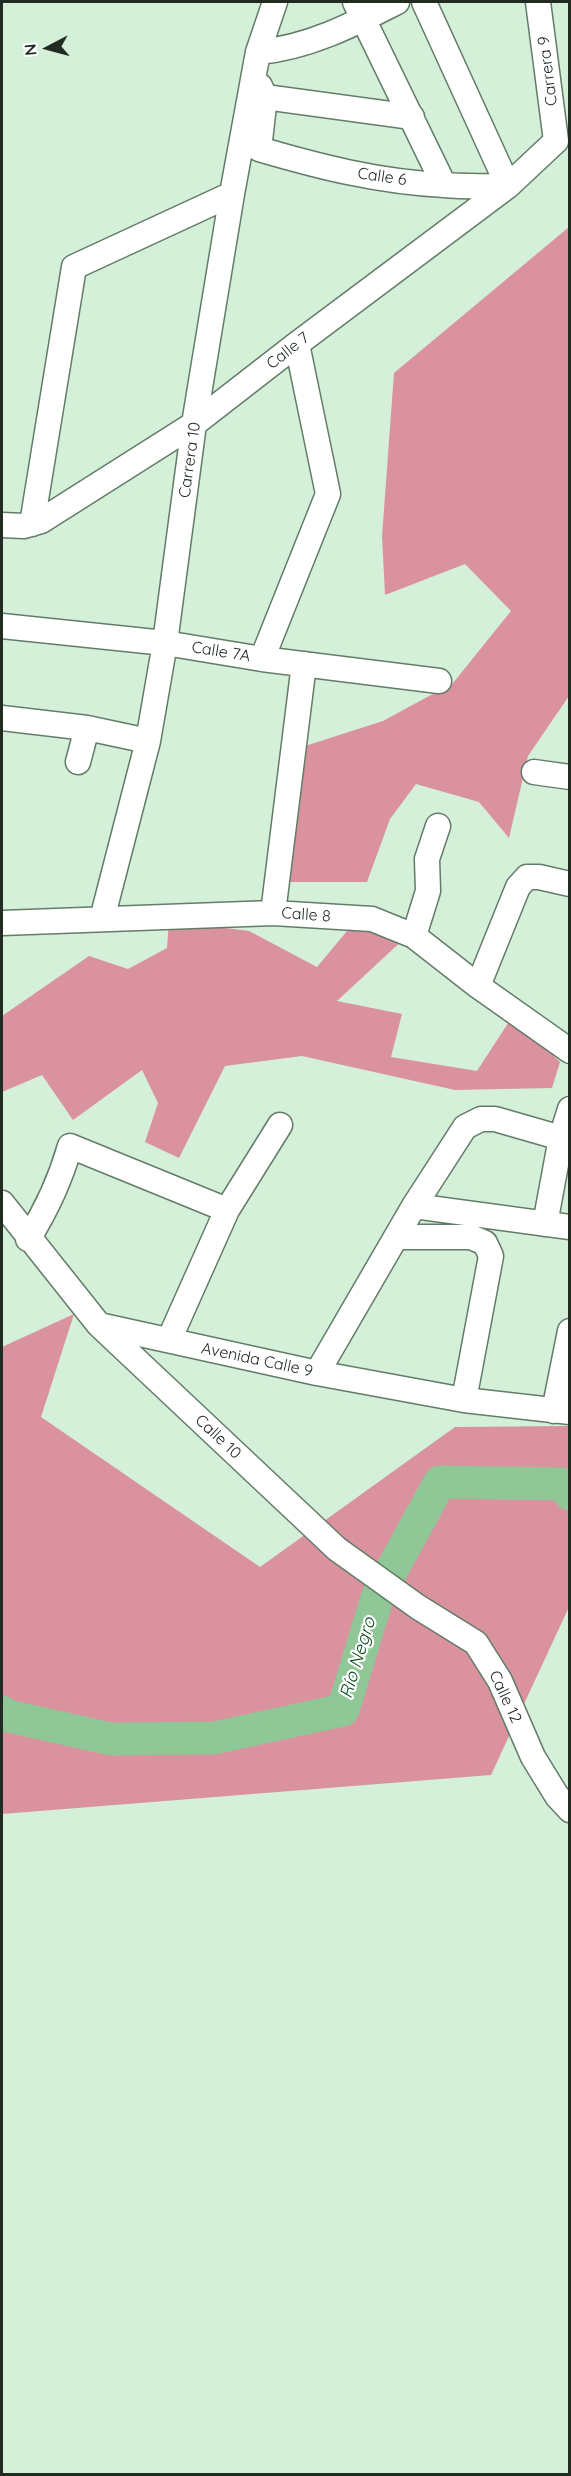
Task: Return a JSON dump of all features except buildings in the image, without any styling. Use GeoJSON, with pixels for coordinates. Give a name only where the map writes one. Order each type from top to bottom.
{"type":"FeatureCollection","features":[{"type":"Feature","properties":{"kind":"street","name":"Carrera 10"},"geometry":{"type":"LineString","coordinates":[[102,919],[148,741],[165,643],[194,424],[232,194],[256,63],[275,2]]}},
{"type":"Feature","properties":{"kind":"street"},"geometry":{"type":"LineString","coordinates":[[397,2],[359,10],[308,42],[281,50],[256,63],[265,97],[412,117]]}},
{"type":"Feature","properties":{"kind":"street"},"geometry":{"type":"LineString","coordinates":[[424,2],[508,186]]}},
{"type":"Feature","properties":{"kind":"street","name":"Carrera 9"},"geometry":{"type":"LineString","coordinates":[[538,2],[563,142]]}},
{"type":"Feature","properties":{"kind":"street"},"geometry":{"type":"LineString","coordinates":[[359,10],[444,185]]}},
{"type":"Feature","properties":{"kind":"street","name":"Calle 6"},"geometry":{"type":"LineString","coordinates":[[265,97],[259,149],[327,168],[376,178],[444,185],[508,186]]}},
{"type":"Feature","properties":{"kind":"street","name":"Calle 7"},"geometry":{"type":"LineString","coordinates":[[2,525],[24,526],[41,521],[194,424],[563,142]]}},
{"type":"Feature","properties":{"kind":"street"},"geometry":{"type":"LineString","coordinates":[[32,524],[74,267],[232,194]]}},
{"type":"Feature","properties":{"kind":"street"},"geometry":{"type":"LineString","coordinates":[[262,659],[328,494],[297,344]]}},
{"type":"Feature","properties":{"kind":"street","name":"Calle 7A"},"geometry":{"type":"LineString","coordinates":[[2,626],[165,643],[262,659],[439,681]]}},
{"type":"Feature","properties":{"kind":"street"},"geometry":{"type":"LineString","coordinates":[[273,913],[304,664]]}},
{"type":"Feature","properties":{"kind":"street"},"geometry":{"type":"LineString","coordinates":[[2,718],[87,728],[148,741]]}},
{"type":"Feature","properties":{"kind":"street"},"geometry":{"type":"LineString","coordinates":[[78,762],[87,728]]}},
{"type":"Feature","properties":{"kind":"street"},"geometry":{"type":"LineString","coordinates":[[534,772],[570,777]]}},
{"type":"Feature","properties":{"kind":"street"},"geometry":{"type":"LineString","coordinates":[[414,936],[428,891],[427,859],[438,826]]}},
{"type":"Feature","properties":{"kind":"street"},"geometry":{"type":"LineString","coordinates":[[478,986],[518,886],[527,877],[539,877],[570,884]]}},
{"type":"Feature","properties":{"kind":"street","name":"Calle 8"},"geometry":{"type":"LineString","coordinates":[[2,923],[273,913],[372,919],[414,936],[478,986],[570,1051]]}},
{"type":"Feature","properties":{"kind":"street"},"geometry":{"type":"LineString","coordinates":[[545,1224],[561,1138],[570,1109]]}},
{"type":"Feature","properties":{"kind":"street"},"geometry":{"type":"LineString","coordinates":[[317,1373],[414,1206],[465,1127],[481,1119],[495,1119],[561,1138]]}},
{"type":"Feature","properties":{"kind":"street"},"geometry":{"type":"LineString","coordinates":[[169,1340],[227,1210],[280,1125]]}},
{"type":"Feature","properties":{"kind":"street"},"geometry":{"type":"LineString","coordinates":[[28,1239],[61,1179],[70,1146],[227,1210]]}},
{"type":"Feature","properties":{"kind":"street"},"geometry":{"type":"LineString","coordinates":[[3,1206],[99,1325]]}},
{"type":"Feature","properties":{"kind":"street"},"geometry":{"type":"LineString","coordinates":[[414,1206],[570,1227]]}},
{"type":"Feature","properties":{"kind":"street"},"geometry":{"type":"LineString","coordinates":[[397,1237],[471,1237],[485,1243],[491,1256],[464,1400]]}},
{"type":"Feature","properties":{"kind":"street","name":"Avenida Calle 9"},"geometry":{"type":"LineString","coordinates":[[99,1325],[317,1373],[464,1400],[562,1412]]}},
{"type":"Feature","properties":{"kind":"street","name":"Calle 10"},"geometry":{"type":"LineString","coordinates":[[99,1325],[337,1549],[418,1607]]}},
{"type":"Feature","properties":{"kind":"street"},"geometry":{"type":"LineString","coordinates":[[562,1412],[570,1331]]}},
{"type":"Feature","properties":{"kind":"street","name":"Calle 12"},"geometry":{"type":"LineString","coordinates":[[418,1607],[476,1642],[500,1681],[533,1757],[556,1796],[570,1810]]}},
{"type":"Feature","properties":{"kind":"shaded area"},"geometry":{"type":"Polygon","coordinates":[[[569,227],[569,696],[528,756],[509,838],[479,802],[416,784],[390,819],[367,882],[290,882],[305,746],[383,721],[453,683],[511,611],[465,564],[385,595],[382,536],[394,373],[569,227]]]}},
{"type":"Feature","properties":{"kind":"shaded area"},"geometry":{"type":"Polygon","coordinates":[[[169,921],[249,931],[317,967],[352,925],[406,937],[337,1001],[402,1014],[391,1057],[477,1071],[512,1017],[560,1062],[552,1088],[455,1090],[302,1056],[225,1066],[179,1158],[145,1142],[158,1103],[142,1070],[73,1120],[42,1075],[2,1092],[2,1016],[89,956],[128,969],[167,948],[169,921]]]}},
{"type":"Feature","properties":{"kind":"shaded area"},"geometry":{"type":"Polygon","coordinates":[[[74,1314],[41,1417],[260,1567],[455,1427],[569,1426],[569,1607],[491,1775],[2,1814],[2,1347],[74,1314]]]}},
{"type":"Feature","properties":{"kind":"waterway","name":"Río Negro"},"geometry":{"type":"LineString","coordinates":[[2,1712],[8,1716],[111,1739],[214,1738],[343,1710],[378,1595],[440,1482],[561,1484],[570,1494]]}}]}
